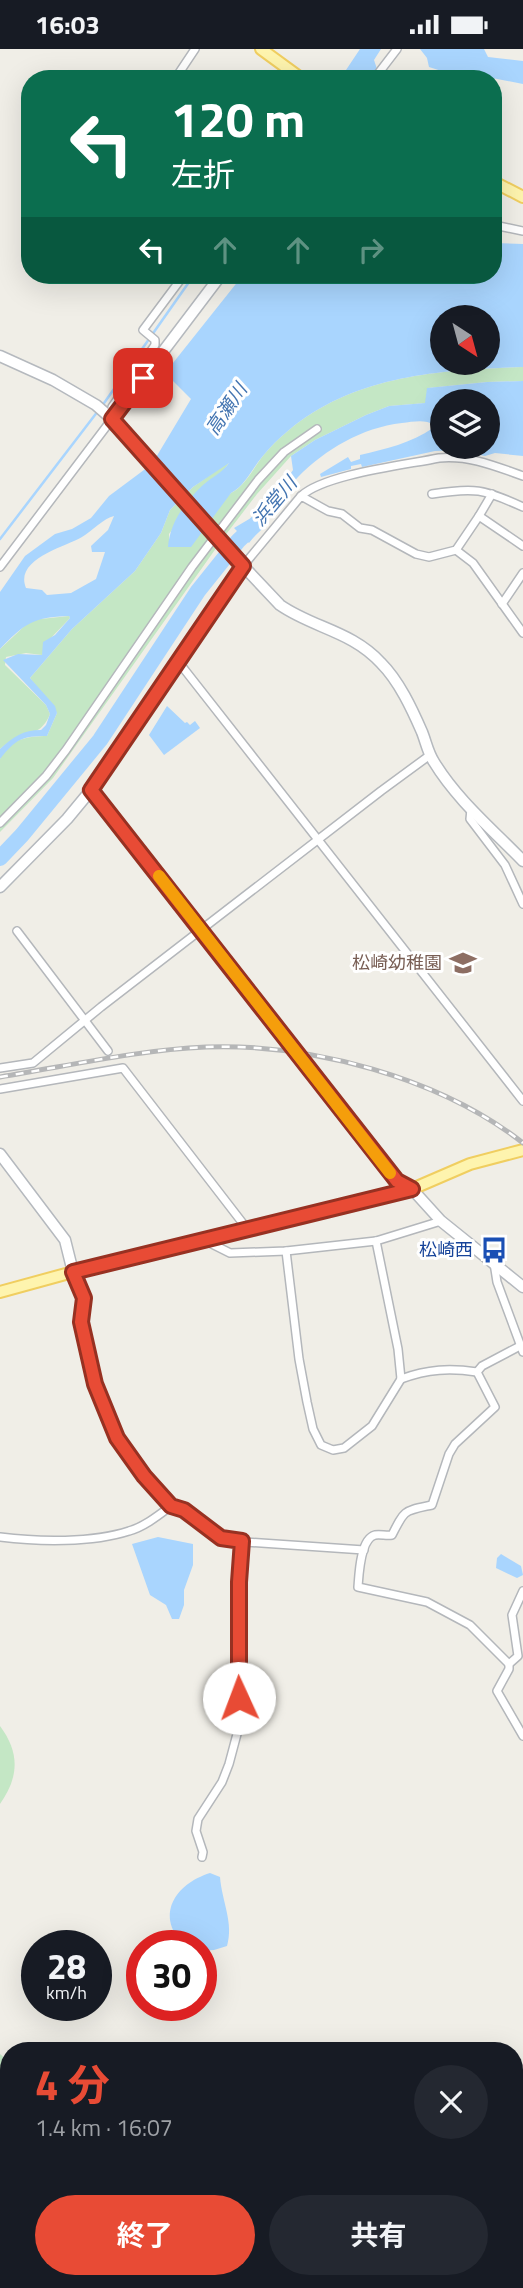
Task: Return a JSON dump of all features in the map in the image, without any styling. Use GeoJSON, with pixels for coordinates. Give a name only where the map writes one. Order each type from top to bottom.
{"type":"FeatureCollection","features":[{"type":"Feature","properties":{"kind":"main road"},"geometry":{"type":"LineString","coordinates":[[261,49],[290,70]]}},
{"type":"Feature","properties":{"kind":"main road"},"geometry":{"type":"LineString","coordinates":[[502,186],[523,197]]}},
{"type":"Feature","properties":{"kind":"main road"},"geometry":{"type":"LineString","coordinates":[[0,1292],[412,1189],[470,1164],[523,1150]]}},
{"type":"Feature","properties":{"kind":"street"},"geometry":{"type":"LineString","coordinates":[[181,70],[195,49]]}},
{"type":"Feature","properties":{"kind":"street"},"geometry":{"type":"LineString","coordinates":[[381,70],[395,51]]}},
{"type":"Feature","properties":{"kind":"street"},"geometry":{"type":"LineString","coordinates":[[502,227],[523,231]]}},
{"type":"Feature","properties":{"kind":"street"},"geometry":{"type":"LineString","coordinates":[[110,418],[112,407],[152,352],[155,340],[143,330],[177,284]]}},
{"type":"Feature","properties":{"kind":"street"},"geometry":{"type":"LineString","coordinates":[[0,567],[110,418],[214,284]]}},
{"type":"Feature","properties":{"kind":"street"},"geometry":{"type":"LineString","coordinates":[[0,356],[53,380],[96,405],[280,605],[291,613],[347,636],[365,647],[382,664],[412,711],[430,755],[449,785],[523,861]]}},
{"type":"Feature","properties":{"kind":"street"},"geometry":{"type":"LineString","coordinates":[[0,823],[46,776],[66,750],[192,567],[269,467],[284,452],[317,429]]}},
{"type":"Feature","properties":{"kind":"street"},"geometry":{"type":"LineString","coordinates":[[0,887],[67,819],[91,790],[243,566],[306,491],[331,481],[457,456],[485,462],[523,476]]}},
{"type":"Feature","properties":{"kind":"street"},"geometry":{"type":"LineString","coordinates":[[432,494],[465,489],[492,494],[523,507]]}},
{"type":"Feature","properties":{"kind":"street"},"geometry":{"type":"LineString","coordinates":[[301,496],[328,511],[342,514],[360,528],[372,530],[416,554],[429,557],[456,550],[492,494]]}},
{"type":"Feature","properties":{"kind":"street"},"geometry":{"type":"LineString","coordinates":[[479,516],[523,546]]}},
{"type":"Feature","properties":{"kind":"street"},"geometry":{"type":"LineString","coordinates":[[456,550],[473,563],[523,633]]}},
{"type":"Feature","properties":{"kind":"street"},"geometry":{"type":"LineString","coordinates":[[502,604],[523,573]]}},
{"type":"Feature","properties":{"kind":"street"},"geometry":{"type":"LineString","coordinates":[[177,660],[523,1101]]}},
{"type":"Feature","properties":{"kind":"street"},"geometry":{"type":"LineString","coordinates":[[0,1068],[33,1063],[202,929],[430,755]]}},
{"type":"Feature","properties":{"kind":"street"},"geometry":{"type":"LineString","coordinates":[[91,790],[397,1181],[412,1189],[441,1221],[523,1287]]}},
{"type":"Feature","properties":{"kind":"street"},"geometry":{"type":"LineString","coordinates":[[471,809],[470,819],[505,866],[523,904]]}},
{"type":"Feature","properties":{"kind":"street"},"geometry":{"type":"LineString","coordinates":[[17,931],[108,1051]]}},
{"type":"Feature","properties":{"kind":"street"},"geometry":{"type":"LineString","coordinates":[[0,1089],[123,1068],[248,1230]]}},
{"type":"Feature","properties":{"kind":"street"},"geometry":{"type":"LineString","coordinates":[[0,1154],[65,1240],[73,1272],[84,1298],[81,1322],[95,1384],[117,1438],[144,1476],[171,1506],[184,1510],[221,1538],[364,1550]]}},
{"type":"Feature","properties":{"kind":"street"},"geometry":{"type":"LineString","coordinates":[[206,1241],[230,1253],[286,1251],[376,1241],[441,1221]]}},
{"type":"Feature","properties":{"kind":"street"},"geometry":{"type":"LineString","coordinates":[[286,1251],[301,1370],[313,1429],[321,1445],[333,1450],[344,1448],[372,1426],[401,1379],[398,1349],[376,1241]]}},
{"type":"Feature","properties":{"kind":"street"},"geometry":{"type":"LineString","coordinates":[[477,1372],[482,1366],[522,1349],[493,1262]]}},
{"type":"Feature","properties":{"kind":"street"},"geometry":{"type":"LineString","coordinates":[[401,1379],[431,1370],[450,1368],[477,1372]]}},
{"type":"Feature","properties":{"kind":"street"},"geometry":{"type":"LineString","coordinates":[[477,1372],[495,1408],[455,1444],[449,1454],[432,1506],[406,1511],[392,1535],[372,1536],[364,1550],[358,1587],[427,1602],[470,1625],[509,1664]]}},
{"type":"Feature","properties":{"kind":"street"},"geometry":{"type":"LineString","coordinates":[[0,1537],[55,1540],[109,1536],[132,1530],[171,1506]]}},
{"type":"Feature","properties":{"kind":"street"},"geometry":{"type":"LineString","coordinates":[[202,1857],[203,1851],[196,1831],[198,1819],[222,1782],[237,1734],[242,1541]]}},
{"type":"Feature","properties":{"kind":"street"},"geometry":{"type":"LineString","coordinates":[[523,1591],[512,1615],[518,1656],[509,1664],[497,1691],[523,1736]]}},
{"type":"Feature","properties":{"kind":"green space"},"geometry":{"type":"Polygon","coordinates":[[[523,367],[523,381],[428,388],[426,403],[389,406],[366,415],[315,440],[291,456],[224,537],[53,778],[0,832],[0,759],[3,752],[19,740],[47,736],[57,713],[30,678],[72,629],[135,571],[161,533],[170,510],[193,487],[230,461],[224,470],[204,485],[169,534],[169,547],[240,486],[265,453],[285,433],[342,397],[400,379],[430,374],[500,375],[500,368],[523,367]]]}},
{"type":"Feature","properties":{"kind":"green space"},"geometry":{"type":"Polygon","coordinates":[[[69,616],[49,640],[42,655],[26,653],[6,657],[5,665],[46,705],[50,714],[41,728],[7,743],[0,749],[0,649],[31,620],[69,616]]]}},
{"type":"Feature","properties":{"kind":"green space"},"geometry":{"type":"Polygon","coordinates":[[[0,1726],[11,1746],[15,1765],[11,1784],[0,1804],[0,1726]]]}},
{"type":"Feature","properties":{"kind":"water"},"geometry":{"type":"Polygon","coordinates":[[[360,49],[381,49],[374,60],[376,70],[346,70],[360,49]]]}},
{"type":"Feature","properties":{"kind":"water"},"geometry":{"type":"Polygon","coordinates":[[[420,49],[484,49],[488,57],[523,61],[523,84],[502,80],[502,70],[438,70],[429,67],[427,58],[420,49]]]}},
{"type":"Feature","properties":{"kind":"water","name":"高瀬川"},"geometry":{"type":"Polygon","coordinates":[[[502,243],[523,244],[523,367],[500,368],[500,305],[430,305],[430,374],[400,379],[342,397],[289,430],[262,457],[244,482],[231,493],[191,547],[168,547],[175,521],[190,498],[229,463],[193,487],[170,510],[161,533],[135,571],[72,629],[30,678],[55,706],[57,713],[47,736],[20,740],[0,759],[0,749],[19,735],[41,730],[50,714],[46,705],[3,660],[18,654],[42,655],[43,642],[55,635],[70,618],[46,618],[30,623],[0,649],[0,592],[25,556],[55,534],[72,529],[91,518],[109,496],[152,464],[191,399],[165,373],[236,284],[502,284],[502,243]],[[114,516],[82,537],[34,562],[27,569],[24,578],[26,588],[42,590],[47,595],[71,593],[96,579],[105,552],[92,552],[91,546],[108,530],[114,516]]]}},
{"type":"Feature","properties":{"kind":"water"},"geometry":{"type":"Polygon","coordinates":[[[523,381],[523,456],[500,454],[500,389],[430,389],[430,423],[419,421],[387,426],[345,441],[320,457],[296,479],[287,496],[249,543],[234,528],[266,509],[293,470],[291,456],[315,440],[366,415],[389,406],[425,403],[427,388],[523,381]]]}},
{"type":"Feature","properties":{"kind":"water"},"geometry":{"type":"Polygon","coordinates":[[[430,430],[430,452],[362,467],[361,464],[351,466],[351,469],[321,477],[320,474],[348,457],[351,462],[360,459],[360,455],[407,442],[430,430]]]}},
{"type":"Feature","properties":{"kind":"water"},"geometry":{"type":"Polygon","coordinates":[[[167,706],[185,723],[190,725],[195,721],[200,728],[164,755],[149,735],[167,706]]]}},
{"type":"Feature","properties":{"kind":"water"},"geometry":{"type":"Polygon","coordinates":[[[158,1537],[193,1544],[193,1565],[184,1590],[184,1605],[179,1619],[172,1619],[166,1605],[150,1595],[132,1544],[158,1537]]]}},
{"type":"Feature","properties":{"kind":"water"},"geometry":{"type":"Polygon","coordinates":[[[501,1554],[521,1566],[523,1575],[517,1578],[496,1568],[497,1558],[501,1554]]]}},
{"type":"Feature","properties":{"kind":"water"},"geometry":{"type":"Polygon","coordinates":[[[210,1873],[220,1877],[229,1929],[227,1946],[217,1949],[217,1930],[174,1930],[170,1913],[173,1902],[187,1885],[210,1873]]]}},
{"type":"Feature","properties":{"kind":"waterway"},"geometry":{"type":"LineString","coordinates":[[102,406],[188,284]]}},
{"type":"Feature","properties":{"kind":"waterway"},"geometry":{"type":"LineString","coordinates":[[0,539],[98,411]]}},
{"type":"Feature","properties":{"kind":"waterway","name":"浜堂川"},"geometry":{"type":"LineString","coordinates":[[0,858],[100,740],[198,591],[238,541],[258,522]]}},
{"type":"Feature","properties":{"kind":"railway"},"geometry":{"type":"LineString","coordinates":[[0,1077],[180,1049],[246,1047],[288,1051],[331,1058],[414,1083],[490,1120],[523,1143]]}},
{"type":"Feature","properties":{"kind":"slow traffic"},"geometry":{"type":"LineString","coordinates":[[159,876],[390,1173]]}},
{"type":"Feature","properties":{"kind":"place","name":"松崎幼稚園"},"geometry":{"type":"Point","coordinates":[463,963]}},
{"type":"Feature","properties":{"kind":"place","name":"松崎西"},"geometry":{"type":"Point","coordinates":[494,1250]}},
{"type":"Feature","properties":{"kind":"route"},"geometry":{"type":"LineString","coordinates":[[143,378],[112,419],[243,566],[91,790],[397,1181],[412,1189],[73,1272],[84,1298],[81,1322],[95,1384],[117,1438],[144,1476],[171,1506],[184,1510],[221,1538],[242,1541],[237,1658],[239,1698]]}}]}
